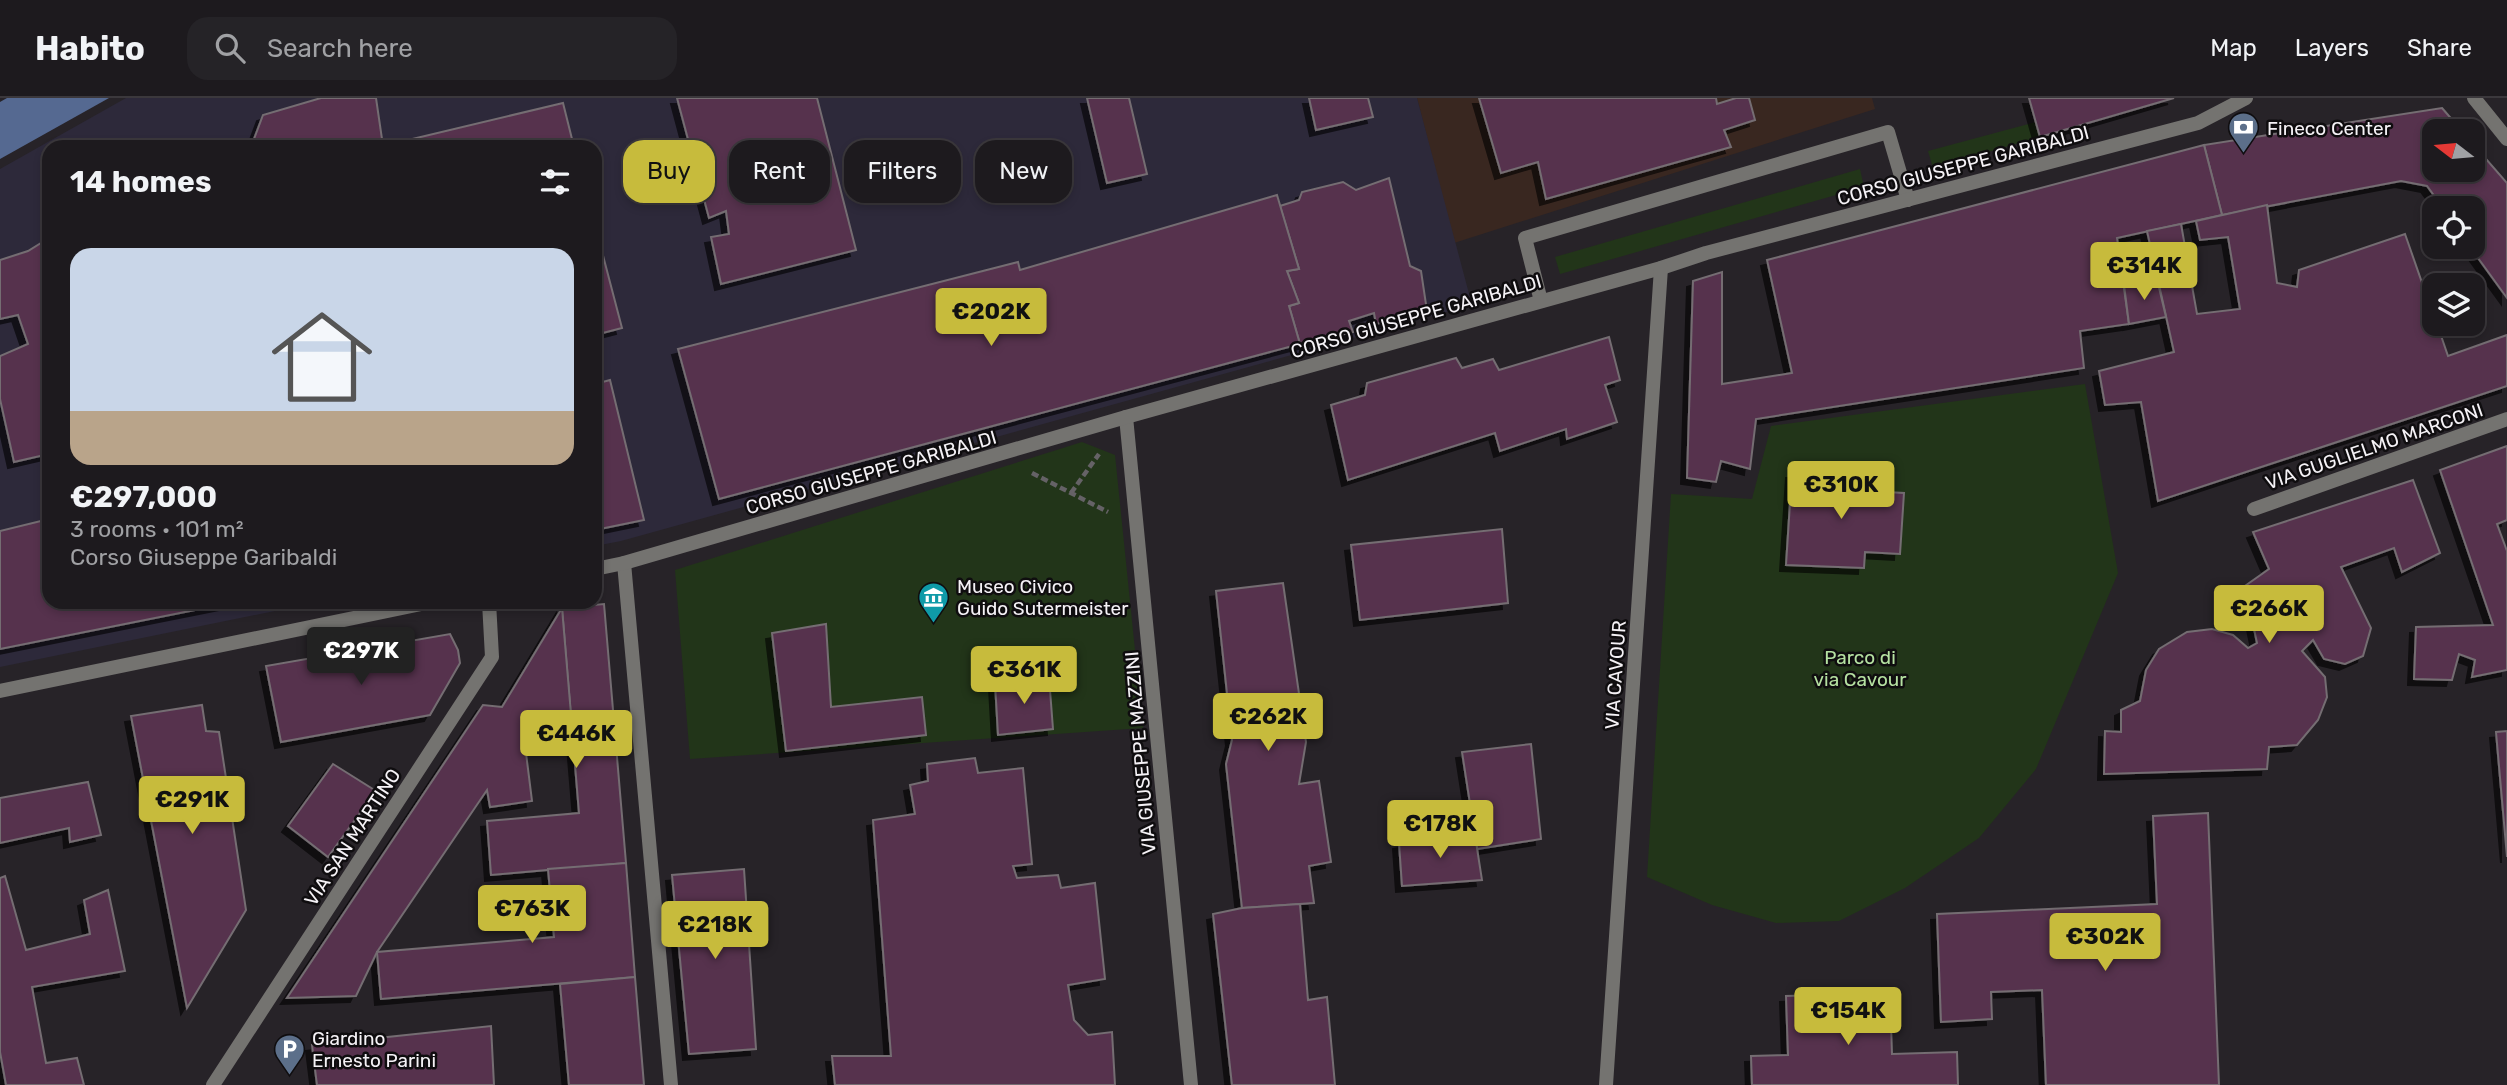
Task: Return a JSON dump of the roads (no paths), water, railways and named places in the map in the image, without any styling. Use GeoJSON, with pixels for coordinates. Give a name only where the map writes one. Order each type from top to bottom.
{"type":"FeatureCollection","features":[{"type":"Feature","properties":{"kind":"street","name":"CORSO GIUSEPPE GARIBALDI"},"geometry":{"type":"LineString","coordinates":[[602,568],[624,564],[1126,417],[1661,268],[1706,253],[2198,123],[2246,98]]}},
{"type":"Feature","properties":{"kind":"street"},"geometry":{"type":"LineString","coordinates":[[2474,98],[2507,139]]}},
{"type":"Feature","properties":{"kind":"street"},"geometry":{"type":"LineString","coordinates":[[1541,301],[1525,238],[1888,132],[1908,200]]}},
{"type":"Feature","properties":{"kind":"street","name":"VIA CAVOUR"},"geometry":{"type":"LineString","coordinates":[[1606,1085],[1661,268]]}},
{"type":"Feature","properties":{"kind":"street","name":"VIA GIUSEPPE MAZZINI"},"geometry":{"type":"LineString","coordinates":[[1126,417],[1191,1085]]}},
{"type":"Feature","properties":{"kind":"street","name":"VIA GUGLIELMO MARCONI"},"geometry":{"type":"LineString","coordinates":[[2254,509],[2507,419]]}},
{"type":"Feature","properties":{"kind":"street"},"geometry":{"type":"LineString","coordinates":[[624,564],[671,1085]]}},
{"type":"Feature","properties":{"kind":"street"},"geometry":{"type":"LineString","coordinates":[[0,691],[397,609]]}},
{"type":"Feature","properties":{"kind":"street","name":"VIA SAN MARTINO"},"geometry":{"type":"LineString","coordinates":[[213,1085],[492,657],[489,609]]}},
{"type":"Feature","properties":{"kind":"water"},"geometry":{"type":"Polygon","coordinates":[[[7,98],[109,98],[0,159],[0,102],[7,98]]]}},
{"type":"Feature","properties":{"kind":"place","name":"Fineco Center"},"geometry":{"type":"Point","coordinates":[2244,155]}},
{"type":"Feature","properties":{"kind":"place","name":"Museo Civico Guido Sutermeister"},"geometry":{"type":"Point","coordinates":[934,624]}},
{"type":"Feature","properties":{"kind":"place","name":"Giardino Ernesto Parini"},"geometry":{"type":"Point","coordinates":[289,1076]}},
{"type":"Feature","properties":{"kind":"park label","name":"Parco di via Cavour"},"geometry":{"type":"Point","coordinates":[1860,668]}}]}
